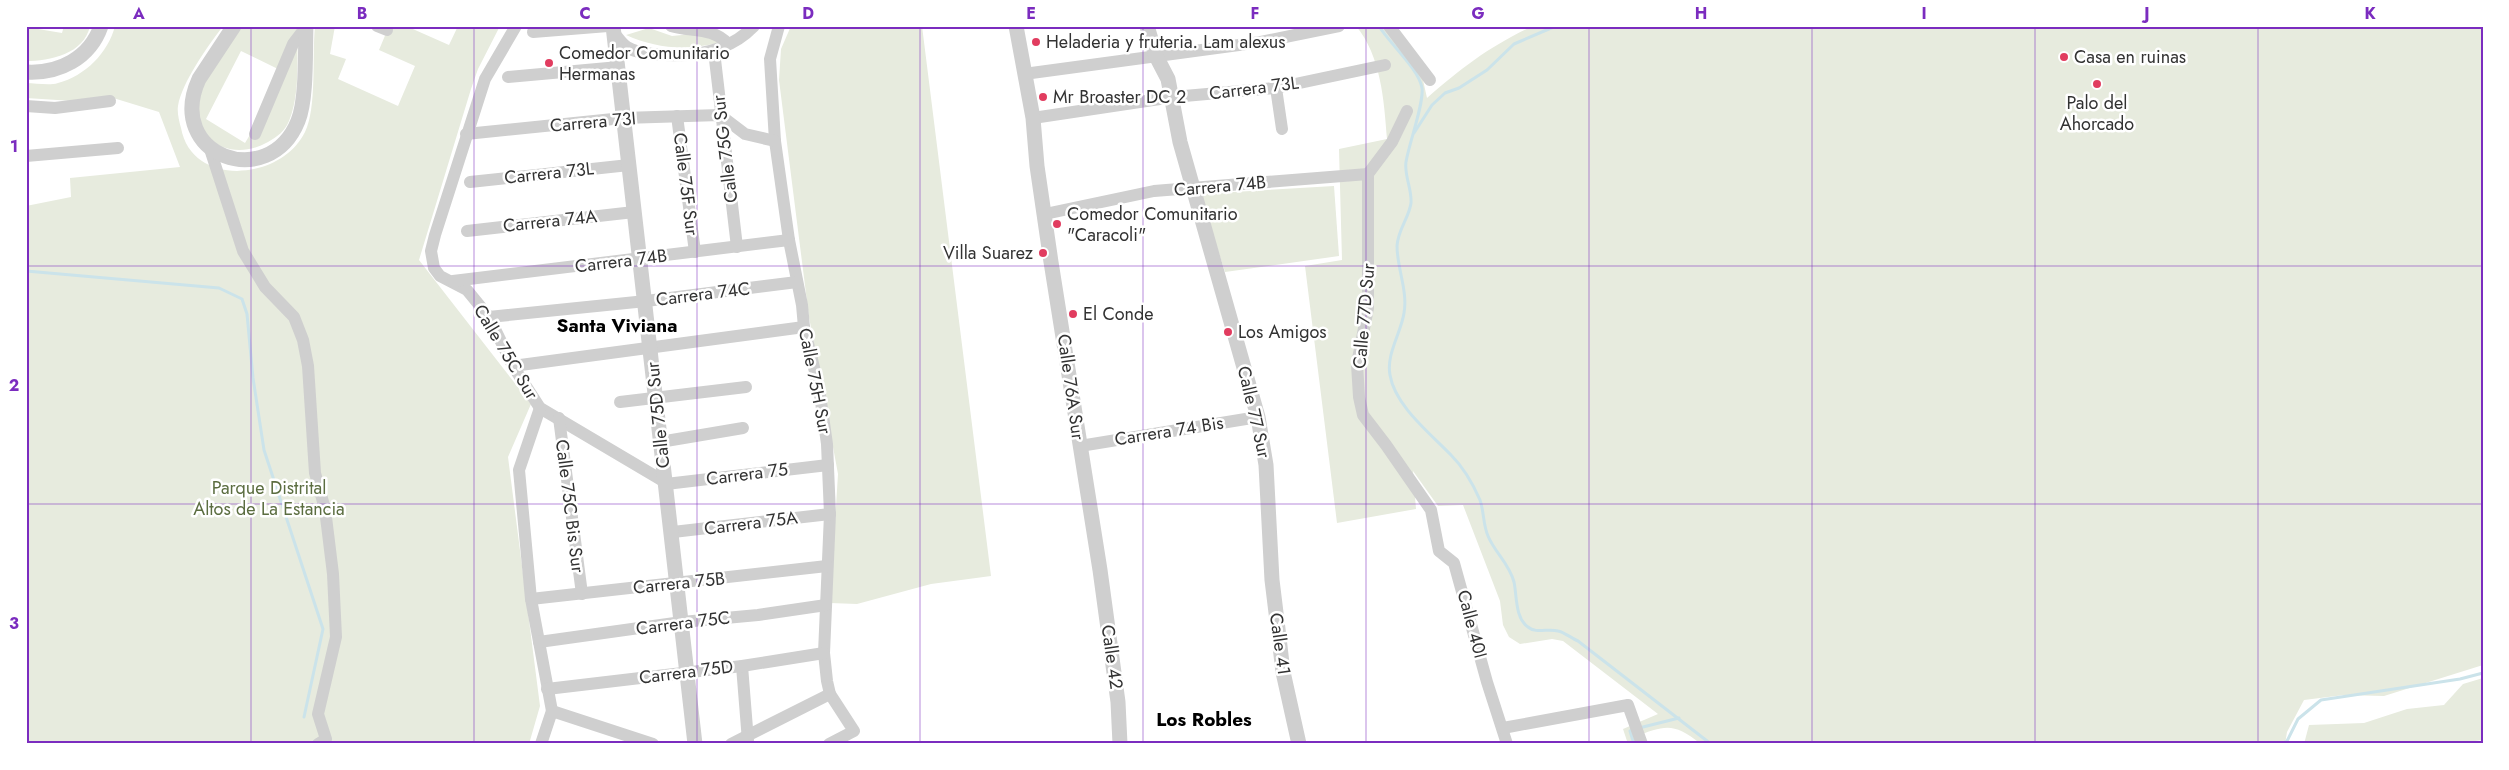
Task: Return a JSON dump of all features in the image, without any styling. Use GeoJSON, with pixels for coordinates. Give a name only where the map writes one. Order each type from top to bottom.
{"type":"FeatureCollection","features":[{"type":"Feature","properties":{"kind":"street"},"geometry":{"type":"LineString","coordinates":[[26,72],[55,70],[70,64],[87,51],[101,26]]}},
{"type":"Feature","properties":{"kind":"street"},"geometry":{"type":"LineString","coordinates":[[234,26],[199,79],[195,89],[192,110],[196,129],[210,149],[243,251],[265,287],[294,317],[306,357],[315,473],[325,509],[334,583],[336,637],[318,714],[322,741]]}},
{"type":"Feature","properties":{"kind":"street"},"geometry":{"type":"LineString","coordinates":[[210,149],[220,156],[238,160],[261,156],[275,150],[293,133],[300,118],[306,26]]}},
{"type":"Feature","properties":{"kind":"street"},"geometry":{"type":"LineString","coordinates":[[255,134],[293,44],[306,26]]}},
{"type":"Feature","properties":{"kind":"street","name":"Calle 75C Sur"},"geometry":{"type":"LineString","coordinates":[[516,26],[485,79],[466,134],[431,251],[434,268],[440,276],[453,281],[467,290],[490,317],[513,366],[540,408],[519,470],[530,599],[552,710]]}},
{"type":"Feature","properties":{"kind":"street"},"geometry":{"type":"LineString","coordinates":[[675,27],[697,29],[725,36],[748,33],[754,26]]}},
{"type":"Feature","properties":{"kind":"street","name":"Calle 75H Sur"},"geometry":{"type":"LineString","coordinates":[[779,26],[770,59],[775,141],[804,327],[819,388],[828,464],[830,514],[824,653],[830,694],[854,731],[829,744]]}},
{"type":"Feature","properties":{"kind":"street","name":"Calle 76A Sur"},"geometry":{"type":"LineString","coordinates":[[1016,26],[1033,118],[1045,214],[1100,570]]}},
{"type":"Feature","properties":{"kind":"street","name":"Calle 77 Sur"},"geometry":{"type":"LineString","coordinates":[[1147,26],[1156,56],[1168,79],[1173,97],[1180,142],[1258,417],[1266,465],[1271,543]]}},
{"type":"Feature","properties":{"kind":"street"},"geometry":{"type":"LineString","coordinates":[[1024,74],[1261,42],[1339,26]]}},
{"type":"Feature","properties":{"kind":"street"},"geometry":{"type":"LineString","coordinates":[[1389,26],[1430,80]]}},
{"type":"Feature","properties":{"kind":"street"},"geometry":{"type":"LineString","coordinates":[[532,32],[611,28],[628,48],[642,52],[688,56],[714,51],[725,36]]}},
{"type":"Feature","properties":{"kind":"street","name":"Calle 75D Sur"},"geometry":{"type":"LineString","coordinates":[[611,28],[619,67],[628,164],[646,302],[665,483],[673,532],[695,744]]}},
{"type":"Feature","properties":{"kind":"street","name":"Calle 75G Sur"},"geometry":{"type":"LineString","coordinates":[[714,51],[720,116],[737,247]]}},
{"type":"Feature","properties":{"kind":"street","name":"Carrera 73L"},"geometry":{"type":"LineString","coordinates":[[1033,118],[1173,97],[1276,88],[1385,65]]}},
{"type":"Feature","properties":{"kind":"street"},"geometry":{"type":"LineString","coordinates":[[508,77],[619,67]]}},
{"type":"Feature","properties":{"kind":"street"},"geometry":{"type":"LineString","coordinates":[[1276,88],[1282,129]]}},
{"type":"Feature","properties":{"kind":"street"},"geometry":{"type":"LineString","coordinates":[[26,106],[55,108],[110,101]]}},
{"type":"Feature","properties":{"kind":"street"},"geometry":{"type":"LineString","coordinates":[[1368,174],[1392,142],[1407,111]]}},
{"type":"Feature","properties":{"kind":"street","name":"Calle 75F Sur"},"geometry":{"type":"LineString","coordinates":[[677,116],[695,252]]}},
{"type":"Feature","properties":{"kind":"street"},"geometry":{"type":"LineString","coordinates":[[720,116],[745,134],[775,141]]}},
{"type":"Feature","properties":{"kind":"street","name":"Carrera 73I"},"geometry":{"type":"LineString","coordinates":[[466,134],[623,118],[720,116]]}},
{"type":"Feature","properties":{"kind":"street"},"geometry":{"type":"LineString","coordinates":[[26,156],[118,148]]}},
{"type":"Feature","properties":{"kind":"street","name":"Carrera 73L"},"geometry":{"type":"LineString","coordinates":[[470,182],[628,164]]}},
{"type":"Feature","properties":{"kind":"street","name":"Carrera 74B"},"geometry":{"type":"LineString","coordinates":[[1045,214],[1154,191],[1368,174]]}},
{"type":"Feature","properties":{"kind":"street","name":"Calle 77D Sur"},"geometry":{"type":"LineString","coordinates":[[1368,174],[1368,308],[1357,364],[1362,415],[1386,445],[1431,510]]}},
{"type":"Feature","properties":{"kind":"street","name":"Carrera 74A"},"geometry":{"type":"LineString","coordinates":[[467,230],[634,212]]}},
{"type":"Feature","properties":{"kind":"street","name":"Carrera 74B"},"geometry":{"type":"LineString","coordinates":[[453,281],[789,240]]}},
{"type":"Feature","properties":{"kind":"street","name":"Carrera 74C"},"geometry":{"type":"LineString","coordinates":[[490,317],[646,302],[797,282]]}},
{"type":"Feature","properties":{"kind":"street"},"geometry":{"type":"LineString","coordinates":[[513,366],[650,346],[804,327]]}},
{"type":"Feature","properties":{"kind":"street"},"geometry":{"type":"LineString","coordinates":[[620,402],[746,387]]}},
{"type":"Feature","properties":{"kind":"street"},"geometry":{"type":"LineString","coordinates":[[540,408],[665,483]]}},
{"type":"Feature","properties":{"kind":"street","name":"Carrera 74 Bis"},"geometry":{"type":"LineString","coordinates":[[1080,446],[1258,417]]}},
{"type":"Feature","properties":{"kind":"street","name":"Calle 75C Bis Sur"},"geometry":{"type":"LineString","coordinates":[[559,418],[582,594]]}},
{"type":"Feature","properties":{"kind":"street"},"geometry":{"type":"LineString","coordinates":[[660,442],[744,428]]}},
{"type":"Feature","properties":{"kind":"street","name":"Carrera 75"},"geometry":{"type":"LineString","coordinates":[[665,483],[828,464]]}},
{"type":"Feature","properties":{"kind":"street","name":"Calle 40I"},"geometry":{"type":"LineString","coordinates":[[1431,510],[1439,550],[1454,562],[1507,744]]}},
{"type":"Feature","properties":{"kind":"street","name":"Carrera 75A"},"geometry":{"type":"LineString","coordinates":[[673,532],[830,514]]}},
{"type":"Feature","properties":{"kind":"street","name":"Calle 41"},"geometry":{"type":"LineString","coordinates":[[1271,543],[1272,580],[1283,672],[1299,744]]}},
{"type":"Feature","properties":{"kind":"street","name":"Carrera 75B"},"geometry":{"type":"LineString","coordinates":[[530,599],[827,566]]}},
{"type":"Feature","properties":{"kind":"street","name":"Calle 42"},"geometry":{"type":"LineString","coordinates":[[1100,570],[1118,702],[1120,744]]}},
{"type":"Feature","properties":{"kind":"street","name":"Carrera 75C"},"geometry":{"type":"LineString","coordinates":[[539,642],[682,622],[758,615],[826,605]]}},
{"type":"Feature","properties":{"kind":"street","name":"Carrera 75D"},"geometry":{"type":"LineString","coordinates":[[547,689],[742,666],[824,653]]}},
{"type":"Feature","properties":{"kind":"street"},"geometry":{"type":"LineString","coordinates":[[742,666],[748,740]]}},
{"type":"Feature","properties":{"kind":"street"},"geometry":{"type":"LineString","coordinates":[[731,744],[748,740],[830,694]]}},
{"type":"Feature","properties":{"kind":"street"},"geometry":{"type":"LineString","coordinates":[[1502,728],[1628,705],[1640,740]]}},
{"type":"Feature","properties":{"kind":"street"},"geometry":{"type":"LineString","coordinates":[[541,744],[552,710],[653,744]]}},
{"type":"Feature","properties":{"kind":"green space"},"geometry":{"type":"Polygon","coordinates":[[[64,26],[90,26],[87,36],[81,43],[65,54],[35,61],[26,61],[26,27],[62,33],[64,26]]]}},
{"type":"Feature","properties":{"kind":"green space","name":"Parque Distrital Altos de La Estancia"},"geometry":{"type":"Polygon","coordinates":[[[115,26],[223,26],[190,75],[180,96],[178,114],[181,128],[189,147],[202,161],[219,169],[238,171],[258,168],[277,160],[293,148],[305,132],[309,122],[313,96],[315,26],[335,26],[330,54],[346,59],[338,79],[398,106],[415,66],[379,50],[389,26],[406,26],[449,45],[458,26],[500,26],[478,69],[471,89],[419,260],[531,404],[508,457],[540,706],[529,744],[26,744],[26,206],[71,197],[70,178],[180,167],[159,112],[110,97],[73,101],[26,98],[26,83],[54,84],[68,80],[86,69],[101,54],[112,36],[115,26]]]}},
{"type":"Feature","properties":{"kind":"green space"},"geometry":{"type":"Polygon","coordinates":[[[242,26],[298,26],[297,86],[293,110],[285,128],[268,142],[252,148],[237,150],[224,147],[213,141],[205,131],[200,118],[198,104],[205,80],[242,26]],[[241,51],[206,119],[245,143],[260,118],[278,69],[241,51]]]}},
{"type":"Feature","properties":{"kind":"green space"},"geometry":{"type":"Polygon","coordinates":[[[791,26],[922,26],[991,576],[931,584],[857,604],[830,603],[838,474],[809,317],[779,80],[781,49],[791,26]]]}},
{"type":"Feature","properties":{"kind":"green space"},"geometry":{"type":"Polygon","coordinates":[[[1356,26],[1382,26],[1423,80],[1427,98],[1477,58],[1503,41],[1533,26],[2483,26],[2483,665],[2384,696],[2344,695],[2304,700],[2287,732],[2285,744],[1701,744],[1676,729],[1662,728],[1634,737],[1636,744],[1628,744],[1623,729],[1658,714],[1563,641],[1552,639],[1520,644],[1509,637],[1503,625],[1500,601],[1463,505],[1438,506],[1413,471],[1416,509],[1337,523],[1305,266],[1342,260],[1339,149],[1387,139],[1380,79],[1371,51],[1356,26]]]}},
{"type":"Feature","properties":{"kind":"green space"},"geometry":{"type":"Polygon","coordinates":[[[649,28],[672,36],[702,33],[721,42],[697,47],[673,47],[649,43],[626,35],[649,28]]]}},
{"type":"Feature","properties":{"kind":"green space"},"geometry":{"type":"Polygon","coordinates":[[[1334,186],[1339,256],[1225,272],[1200,194],[1334,186]]]}},
{"type":"Feature","properties":{"kind":"green space"},"geometry":{"type":"Polygon","coordinates":[[[2483,678],[2483,740],[2451,744],[2304,744],[2309,725],[2364,723],[2407,709],[2444,705],[2463,684],[2483,678]]]}},
{"type":"Feature","properties":{"kind":"waterway"},"geometry":{"type":"LineString","coordinates":[[1379,26],[1415,73],[1422,88],[1421,104],[1406,162],[1411,203],[1399,234],[1397,246],[1405,305],[1390,359],[1389,367],[1393,386],[1406,408],[1464,470],[1471,482],[1480,500],[1488,536],[1512,575],[1517,606],[1524,623],[1531,629],[1558,631],[1578,641],[1711,744]]}},
{"type":"Feature","properties":{"kind":"waterway"},"geometry":{"type":"LineString","coordinates":[[1414,133],[1432,105],[1445,93],[1459,88],[1487,70],[1514,44],[1556,26]]}},
{"type":"Feature","properties":{"kind":"waterway"},"geometry":{"type":"LineString","coordinates":[[26,271],[219,288],[242,299],[247,314],[253,378],[264,450],[323,629],[304,717]]}},
{"type":"Feature","properties":{"kind":"waterway"},"geometry":{"type":"LineString","coordinates":[[2281,744],[2287,741],[2298,719],[2321,700],[2460,679],[2483,673]]}},
{"type":"Feature","properties":{"kind":"waterway"},"geometry":{"type":"LineString","coordinates":[[1639,728],[1679,718]]}},
{"type":"Feature","properties":{"kind":"waterway"},"geometry":{"type":"LineString","coordinates":[[1633,730],[1630,731],[1634,744]]}},
{"type":"Feature","properties":{"kind":"place","name":"Heladeria y fruteria. Lam alexus"},"geometry":{"type":"Point","coordinates":[1036,42]}},
{"type":"Feature","properties":{"kind":"place","name":"Casa en ruinas"},"geometry":{"type":"Point","coordinates":[2064,57]}},
{"type":"Feature","properties":{"kind":"place","name":"Comedor Comunitario Hermanas"},"geometry":{"type":"Point","coordinates":[549,63]}},
{"type":"Feature","properties":{"kind":"place","name":"Palo del Ahorcado"},"geometry":{"type":"Point","coordinates":[2097,84]}},
{"type":"Feature","properties":{"kind":"place","name":"Mr Broaster DC 2"},"geometry":{"type":"Point","coordinates":[1043,97]}},
{"type":"Feature","properties":{"kind":"place","name":"Comedor Comunitario \"Caracoli\""},"geometry":{"type":"Point","coordinates":[1057,224]}},
{"type":"Feature","properties":{"kind":"place","name":"Villa Suarez"},"geometry":{"type":"Point","coordinates":[1043,253]}},
{"type":"Feature","properties":{"kind":"place","name":"El Conde"},"geometry":{"type":"Point","coordinates":[1073,314]}},
{"type":"Feature","properties":{"kind":"place","name":"Los Amigos"},"geometry":{"type":"Point","coordinates":[1228,332]}},
{"type":"Feature","properties":{"kind":"district","name":"Santa Viviana"},"geometry":{"type":"Point","coordinates":[617,325]}},
{"type":"Feature","properties":{"kind":"district","name":"Los Robles"},"geometry":{"type":"Point","coordinates":[1204,719]}}]}
